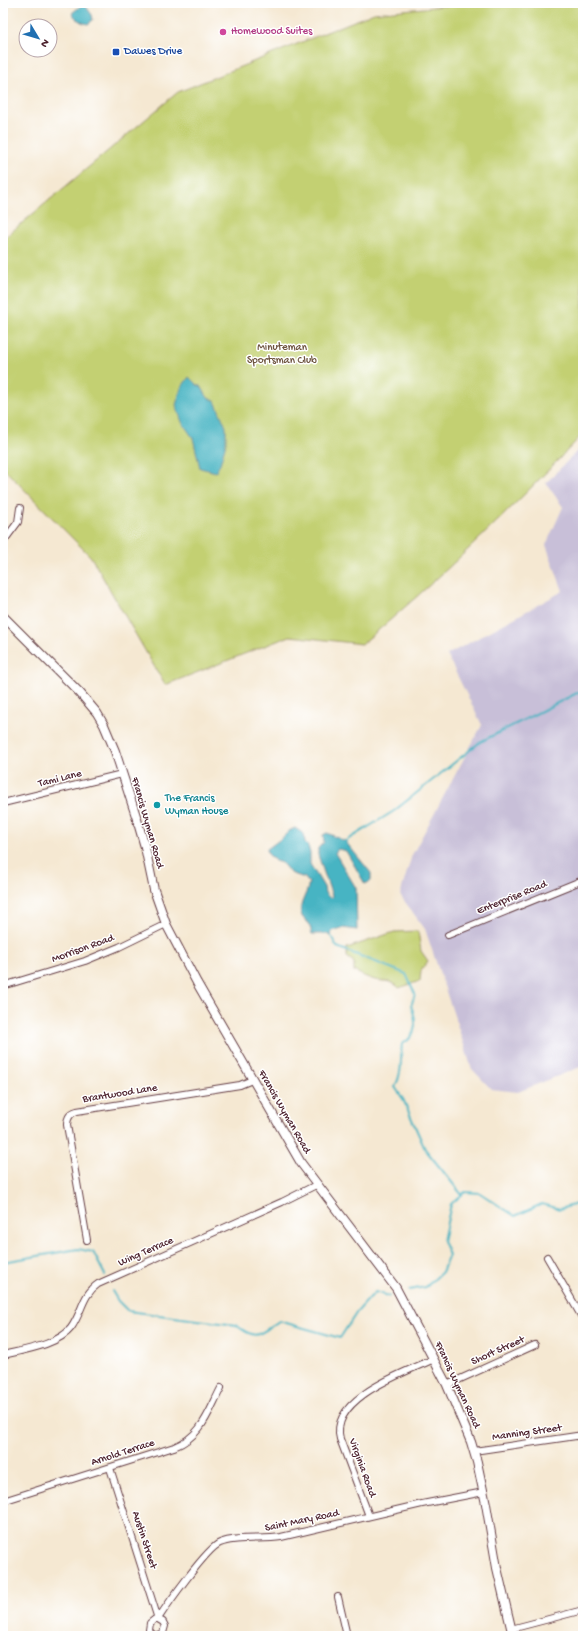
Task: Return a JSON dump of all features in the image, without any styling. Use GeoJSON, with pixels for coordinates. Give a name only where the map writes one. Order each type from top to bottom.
{"type":"FeatureCollection","features":[{"type":"Feature","properties":{"kind":"main road","name":"Francis Wyman Road"},"geometry":{"type":"LineString","coordinates":[[3,616],[70,682],[97,713],[110,736],[143,841],[158,903],[166,924],[197,983],[301,1163],[316,1185],[393,1283],[434,1359],[447,1385],[474,1451],[484,1492],[497,1568],[512,1632]]}},
{"type":"Feature","properties":{"kind":"street"},"geometry":{"type":"LineString","coordinates":[[3,542],[17,524],[20,508]]}},
{"type":"Feature","properties":{"kind":"street","name":"Tami Lane"},"geometry":{"type":"LineString","coordinates":[[3,803],[122,774]]}},
{"type":"Feature","properties":{"kind":"street","name":"Enterprise Road"},"geometry":{"type":"LineString","coordinates":[[448,935],[583,880]]}},
{"type":"Feature","properties":{"kind":"street","name":"Morrison Road"},"geometry":{"type":"LineString","coordinates":[[3,986],[85,961],[119,947],[166,924]]}},
{"type":"Feature","properties":{"kind":"street","name":"Brantwood Lane"},"geometry":{"type":"LineString","coordinates":[[87,1240],[67,1125],[68,1118],[71,1114],[77,1111],[240,1085],[252,1080]]}},
{"type":"Feature","properties":{"kind":"street","name":"Wing Terrace"},"geometry":{"type":"LineString","coordinates":[[3,1355],[52,1341],[64,1335],[73,1324],[87,1295],[98,1284],[282,1202],[316,1185]]}},
{"type":"Feature","properties":{"kind":"street"},"geometry":{"type":"LineString","coordinates":[[547,1257],[583,1319]]}},
{"type":"Feature","properties":{"kind":"street","name":"Short Street"},"geometry":{"type":"LineString","coordinates":[[447,1385],[535,1345]]}},
{"type":"Feature","properties":{"kind":"street","name":"Virginia Road"},"geometry":{"type":"LineString","coordinates":[[369,1516],[340,1439],[340,1422],[352,1404],[366,1392],[434,1359]]}},
{"type":"Feature","properties":{"kind":"street","name":"Arnold Terrace"},"geometry":{"type":"LineString","coordinates":[[3,1501],[110,1468],[174,1447],[190,1440],[200,1427],[221,1388]]}},
{"type":"Feature","properties":{"kind":"street","name":"Manning Street"},"geometry":{"type":"LineString","coordinates":[[474,1451],[583,1435]]}},
{"type":"Feature","properties":{"kind":"street","name":"Austin Street"},"geometry":{"type":"LineString","coordinates":[[110,1468],[158,1619]]}},
{"type":"Feature","properties":{"kind":"street","name":"Saint Mary Road"},"geometry":{"type":"LineString","coordinates":[[158,1619],[167,1605],[207,1554],[220,1542],[273,1538],[484,1492]]}},
{"type":"Feature","properties":{"kind":"street"},"geometry":{"type":"LineString","coordinates":[[338,1597],[347,1636]]}},
{"type":"Feature","properties":{"kind":"street"},"geometry":{"type":"LineString","coordinates":[[512,1632],[583,1610]]}},
{"type":"Feature","properties":{"kind":"shaded area"},"geometry":{"type":"Polygon","coordinates":[[[583,445],[583,1066],[518,1092],[491,1089],[472,1069],[425,929],[400,895],[412,855],[482,725],[447,655],[563,591],[546,545],[563,507],[546,483],[583,445]]]}},
{"type":"Feature","properties":{"kind":"green space","name":"Minuteman Sportsman Club"},"geometry":{"type":"Polygon","coordinates":[[[473,3],[583,3],[583,434],[530,489],[448,569],[362,644],[290,636],[165,685],[91,557],[3,468],[3,239],[178,92],[374,13],[473,3]]]}},
{"type":"Feature","properties":{"kind":"green space"},"geometry":{"type":"Polygon","coordinates":[[[418,931],[421,951],[428,961],[421,971],[420,981],[399,988],[391,982],[375,980],[354,971],[354,962],[347,957],[347,948],[394,932],[418,931]]]}},
{"type":"Feature","properties":{"kind":"water"},"geometry":{"type":"Polygon","coordinates":[[[82,5],[85,5],[92,15],[93,20],[88,24],[83,23],[72,13],[82,5]]]}},
{"type":"Feature","properties":{"kind":"water"},"geometry":{"type":"Polygon","coordinates":[[[189,377],[197,385],[201,386],[208,398],[215,401],[226,427],[226,443],[216,472],[200,468],[193,438],[182,422],[176,405],[181,388],[189,377]]]}},
{"type":"Feature","properties":{"kind":"water"},"geometry":{"type":"Polygon","coordinates":[[[295,828],[304,834],[305,843],[308,846],[310,853],[310,864],[324,887],[325,893],[330,898],[332,896],[318,855],[318,848],[324,842],[323,835],[327,833],[345,841],[371,873],[371,881],[365,884],[346,851],[338,849],[335,853],[356,888],[357,930],[343,928],[332,931],[331,937],[327,934],[312,934],[309,923],[301,914],[302,904],[309,883],[305,878],[290,873],[282,863],[275,861],[268,854],[267,849],[295,828]]]}},
{"type":"Feature","properties":{"kind":"waterway"},"geometry":{"type":"LineString","coordinates":[[344,842],[394,811],[480,742],[583,690]]}},
{"type":"Feature","properties":{"kind":"waterway"},"geometry":{"type":"LineString","coordinates":[[331,936],[337,947],[406,974],[415,994],[411,1006],[415,1027],[411,1037],[402,1044],[400,1071],[398,1082],[395,1087],[403,1099],[425,1149],[462,1195]]}},
{"type":"Feature","properties":{"kind":"waterway"},"geometry":{"type":"LineString","coordinates":[[409,1290],[426,1287],[442,1272],[449,1255],[443,1241],[451,1204],[465,1192],[480,1193],[515,1216],[542,1204],[560,1209],[583,1202]]}},
{"type":"Feature","properties":{"kind":"waterway"},"geometry":{"type":"LineString","coordinates":[[3,1262],[78,1249],[93,1252],[105,1275]]}},
{"type":"Feature","properties":{"kind":"waterway"},"geometry":{"type":"LineString","coordinates":[[112,1291],[118,1301],[128,1311],[236,1325],[254,1335],[262,1332],[279,1321],[340,1338],[357,1312],[375,1292],[389,1296]]}},
{"type":"Feature","properties":{"kind":"place","name":"Homewood Suites"},"geometry":{"type":"Point","coordinates":[223,32]}},
{"type":"Feature","properties":{"kind":"place","name":"Dawes Drive"},"geometry":{"type":"Point","coordinates":[116,52]}},
{"type":"Feature","properties":{"kind":"place","name":"The Francis Wyman House"},"geometry":{"type":"Point","coordinates":[157,805]}}]}
